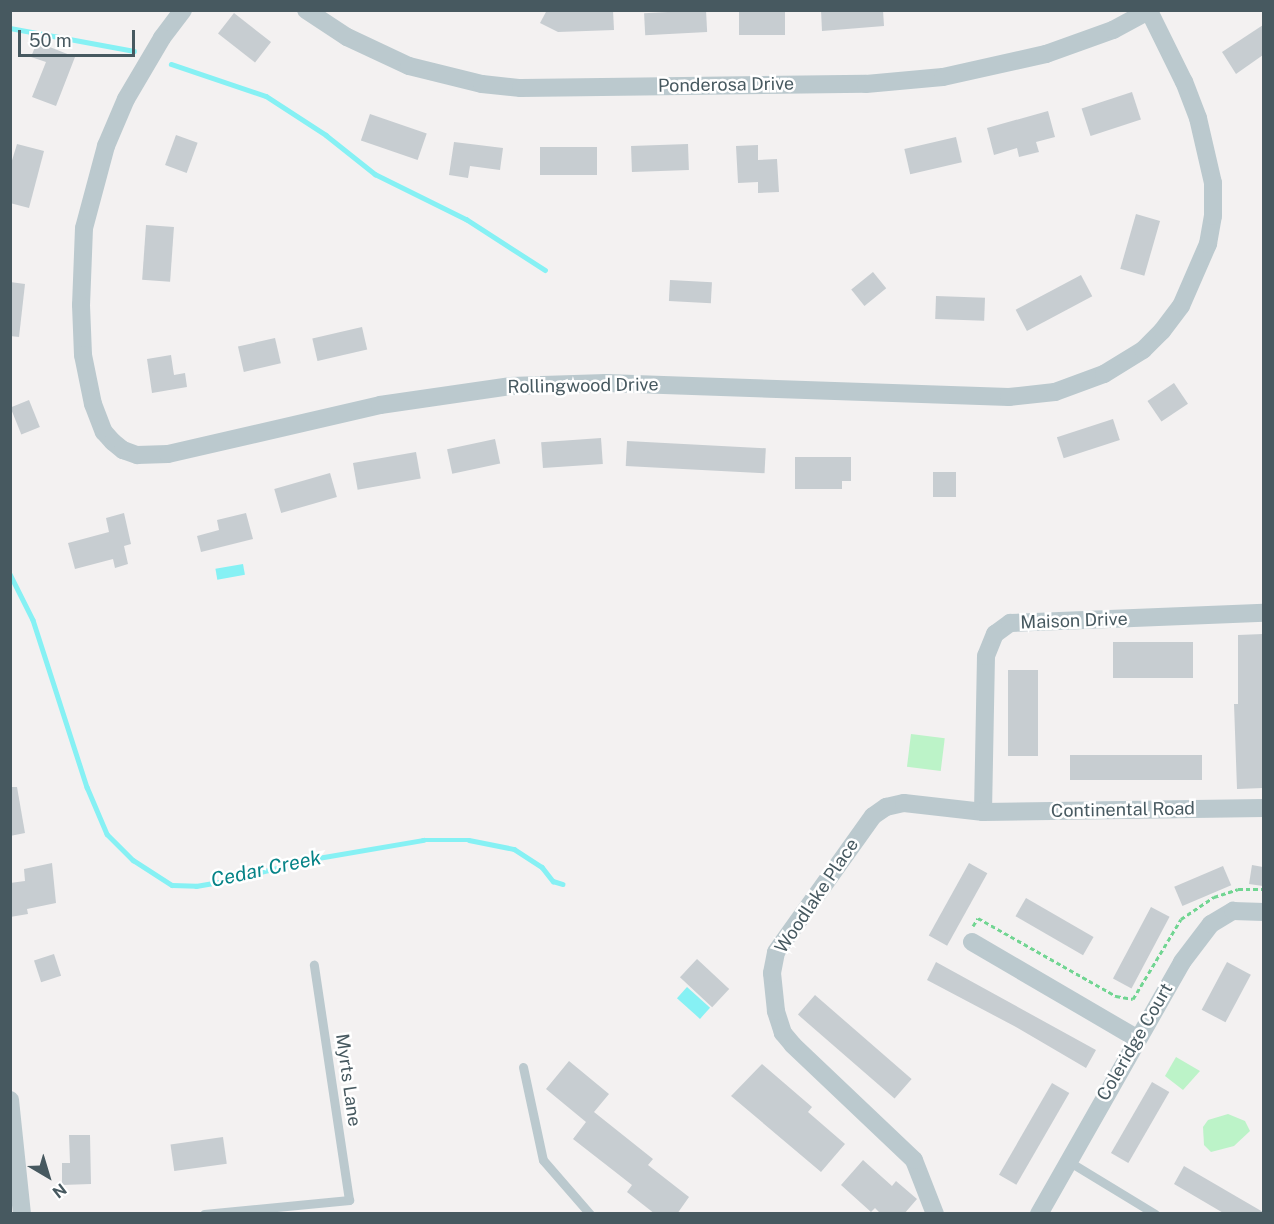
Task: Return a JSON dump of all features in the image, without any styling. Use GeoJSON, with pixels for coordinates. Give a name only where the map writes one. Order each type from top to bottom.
{"type":"FeatureCollection","features":[{"type":"Feature","properties":{"kind":"street","name":"Rollingwood Drive"},"geometry":{"type":"LineString","coordinates":[[183,10],[162,38],[126,99],[106,146],[84,228],[81,315],[83,355],[93,404],[104,432],[112,442],[123,450],[137,455],[168,454],[380,405],[510,386],[606,383],[1009,397],[1056,392],[1104,374],[1143,350],[1162,332],[1181,306],[1204,255],[1213,216],[1213,183],[1198,118],[1184,82],[1150,11]]}},
{"type":"Feature","properties":{"kind":"street","name":"Ponderosa Drive"},"geometry":{"type":"LineString","coordinates":[[306,10],[331,17],[347,37],[409,66],[482,84],[521,88],[866,84],[943,77],[1017,62],[1078,44],[1150,11]]}},
{"type":"Feature","properties":{"kind":"street","name":"Maison Drive"},"geometry":{"type":"LineString","coordinates":[[983,812],[986,656],[995,634],[1010,623],[1263,613]]}},
{"type":"Feature","properties":{"kind":"street","name":"Woodlake Place"},"geometry":{"type":"LineString","coordinates":[[935,1214],[914,1160],[783,1033],[776,1011],[772,974],[776,952],[873,816],[886,807],[904,803],[983,812]]}},
{"type":"Feature","properties":{"kind":"street","name":"Continental Road"},"geometry":{"type":"LineString","coordinates":[[983,812],[1263,808]]}},
{"type":"Feature","properties":{"kind":"street","name":"Coleridge Court"},"geometry":{"type":"LineString","coordinates":[[1039,1214],[1136,1038],[1182,962],[1211,924],[1233,911],[1263,912]]}},
{"type":"Feature","properties":{"kind":"street"},"geometry":{"type":"LineString","coordinates":[[972,935],[1136,1038]]}},
{"type":"Feature","properties":{"kind":"street"},"geometry":{"type":"LineString","coordinates":[[10,1100],[22,1214]]}},
{"type":"Feature","properties":{"kind":"lane","name":"Myrts Lane"},"geometry":{"type":"LineString","coordinates":[[204,1214],[349,1200],[314,965]]}},
{"type":"Feature","properties":{"kind":"lane"},"geometry":{"type":"LineString","coordinates":[[523,1067],[543,1160],[590,1214]]}},
{"type":"Feature","properties":{"kind":"lane"},"geometry":{"type":"LineString","coordinates":[[1068,1161],[1155,1214]]}},
{"type":"Feature","properties":{"kind":"path"},"geometry":{"type":"LineString","coordinates":[[972,935],[978,918],[1116,996],[1133,999],[1182,919],[1214,897],[1238,889],[1263,890]]}},
{"type":"Feature","properties":{"kind":"green space"},"geometry":{"type":"Polygon","coordinates":[[[911,734],[945,738],[941,771],[907,767],[911,734]]]}},
{"type":"Feature","properties":{"kind":"green space"},"geometry":{"type":"Polygon","coordinates":[[[1176,1057],[1200,1071],[1183,1090],[1165,1076],[1176,1057]]]}},
{"type":"Feature","properties":{"kind":"green space"},"geometry":{"type":"Polygon","coordinates":[[[1228,1114],[1245,1121],[1250,1131],[1234,1146],[1211,1152],[1204,1145],[1203,1127],[1208,1120],[1228,1114]]]}},
{"type":"Feature","properties":{"kind":"water"},"geometry":{"type":"Polygon","coordinates":[[[243,564],[245,575],[217,580],[215,569],[243,564]]]}},
{"type":"Feature","properties":{"kind":"water"},"geometry":{"type":"Polygon","coordinates":[[[687,987],[710,1008],[700,1019],[677,998],[687,987]]]}},
{"type":"Feature","properties":{"kind":"building"},"geometry":{"type":"Polygon","coordinates":[[[547,10],[613,10],[614,30],[558,32],[540,23],[547,10]]]}},
{"type":"Feature","properties":{"kind":"building"},"geometry":{"type":"Polygon","coordinates":[[[706,10],[707,32],[645,35],[644,13],[706,10]]]}},
{"type":"Feature","properties":{"kind":"building"},"geometry":{"type":"Polygon","coordinates":[[[739,10],[785,10],[785,35],[739,35],[739,10]]]}},
{"type":"Feature","properties":{"kind":"building"},"geometry":{"type":"Polygon","coordinates":[[[821,10],[883,10],[884,26],[822,31],[821,10]]]}},
{"type":"Feature","properties":{"kind":"building"},"geometry":{"type":"Polygon","coordinates":[[[234,13],[271,42],[255,62],[218,33],[234,13]]]}},
{"type":"Feature","properties":{"kind":"building"},"geometry":{"type":"Polygon","coordinates":[[[1263,25],[1263,55],[1236,74],[1222,52],[1263,25]]]}},
{"type":"Feature","properties":{"kind":"building"},"geometry":{"type":"Polygon","coordinates":[[[37,42],[75,57],[56,106],[32,97],[46,62],[31,57],[37,42]]]}},
{"type":"Feature","properties":{"kind":"building"},"geometry":{"type":"Polygon","coordinates":[[[1132,92],[1141,120],[1091,136],[1082,108],[1132,92]]]}},
{"type":"Feature","properties":{"kind":"building"},"geometry":{"type":"Polygon","coordinates":[[[1048,111],[1055,137],[1036,142],[1039,152],[1019,157],[1017,148],[994,155],[987,128],[1048,111]]]}},
{"type":"Feature","properties":{"kind":"building"},"geometry":{"type":"Polygon","coordinates":[[[370,114],[427,134],[418,160],[361,140],[370,114]]]}},
{"type":"Feature","properties":{"kind":"building"},"geometry":{"type":"Polygon","coordinates":[[[176,135],[198,143],[187,173],[165,165],[176,135]]]}},
{"type":"Feature","properties":{"kind":"building"},"geometry":{"type":"Polygon","coordinates":[[[956,137],[962,162],[910,174],[904,149],[956,137]]]}},
{"type":"Feature","properties":{"kind":"building"},"geometry":{"type":"Polygon","coordinates":[[[454,142],[503,148],[500,170],[470,166],[468,178],[449,175],[454,142]]]}},
{"type":"Feature","properties":{"kind":"building"},"geometry":{"type":"Polygon","coordinates":[[[17,144],[44,151],[29,208],[10,203],[10,167],[17,144]]]}},
{"type":"Feature","properties":{"kind":"building"},"geometry":{"type":"Polygon","coordinates":[[[688,144],[689,170],[632,172],[631,146],[688,144]]]}},
{"type":"Feature","properties":{"kind":"building"},"geometry":{"type":"Polygon","coordinates":[[[758,145],[758,160],[777,159],[779,192],[758,193],[758,182],[738,183],[736,146],[758,145]]]}},
{"type":"Feature","properties":{"kind":"building"},"geometry":{"type":"Polygon","coordinates":[[[540,147],[597,147],[597,175],[540,175],[540,147]]]}},
{"type":"Feature","properties":{"kind":"building"},"geometry":{"type":"Polygon","coordinates":[[[1136,214],[1160,221],[1144,276],[1120,269],[1136,214]]]}},
{"type":"Feature","properties":{"kind":"building"},"geometry":{"type":"Polygon","coordinates":[[[146,225],[174,227],[170,282],[142,280],[146,225]]]}},
{"type":"Feature","properties":{"kind":"building"},"geometry":{"type":"Polygon","coordinates":[[[873,272],[886,288],[864,306],[851,290],[873,272]]]}},
{"type":"Feature","properties":{"kind":"building"},"geometry":{"type":"Polygon","coordinates":[[[1081,275],[1092,296],[1027,331],[1016,310],[1081,275]]]}},
{"type":"Feature","properties":{"kind":"building"},"geometry":{"type":"Polygon","coordinates":[[[670,280],[712,282],[711,303],[669,301],[670,280]]]}},
{"type":"Feature","properties":{"kind":"building"},"geometry":{"type":"Polygon","coordinates":[[[10,282],[25,284],[19,337],[10,336],[10,282]]]}},
{"type":"Feature","properties":{"kind":"building"},"geometry":{"type":"Polygon","coordinates":[[[936,296],[985,298],[984,321],[935,319],[936,296]]]}},
{"type":"Feature","properties":{"kind":"building"},"geometry":{"type":"Polygon","coordinates":[[[362,327],[367,349],[317,361],[312,338],[362,327]]]}},
{"type":"Feature","properties":{"kind":"building"},"geometry":{"type":"Polygon","coordinates":[[[275,338],[281,363],[244,372],[238,347],[275,338]]]}},
{"type":"Feature","properties":{"kind":"building"},"geometry":{"type":"Polygon","coordinates":[[[171,355],[174,375],[185,373],[187,387],[152,393],[147,359],[171,355]]]}},
{"type":"Feature","properties":{"kind":"building"},"geometry":{"type":"Polygon","coordinates":[[[1174,383],[1188,404],[1161,422],[1147,401],[1174,383]]]}},
{"type":"Feature","properties":{"kind":"building"},"geometry":{"type":"Polygon","coordinates":[[[29,400],[40,427],[21,434],[10,407],[29,400]]]}},
{"type":"Feature","properties":{"kind":"building"},"geometry":{"type":"Polygon","coordinates":[[[1113,419],[1120,440],[1064,458],[1057,437],[1113,419]]]}},
{"type":"Feature","properties":{"kind":"building"},"geometry":{"type":"Polygon","coordinates":[[[601,438],[603,464],[543,468],[541,442],[601,438]]]}},
{"type":"Feature","properties":{"kind":"building"},"geometry":{"type":"Polygon","coordinates":[[[495,439],[500,463],[452,474],[447,449],[495,439]]]}},
{"type":"Feature","properties":{"kind":"building"},"geometry":{"type":"Polygon","coordinates":[[[627,441],[766,448],[765,473],[626,466],[627,441]]]}},
{"type":"Feature","properties":{"kind":"building"},"geometry":{"type":"Polygon","coordinates":[[[416,452],[421,479],[358,490],[353,463],[416,452]]]}},
{"type":"Feature","properties":{"kind":"building"},"geometry":{"type":"Polygon","coordinates":[[[795,457],[851,457],[851,481],[842,481],[842,489],[795,489],[795,457]]]}},
{"type":"Feature","properties":{"kind":"building"},"geometry":{"type":"Polygon","coordinates":[[[933,472],[956,472],[956,497],[933,497],[933,472]]]}},
{"type":"Feature","properties":{"kind":"building"},"geometry":{"type":"Polygon","coordinates":[[[330,473],[337,497],[281,513],[274,489],[330,473]]]}},
{"type":"Feature","properties":{"kind":"building"},"geometry":{"type":"Polygon","coordinates":[[[124,513],[131,544],[124,546],[128,564],[115,568],[113,559],[75,569],[68,543],[109,532],[106,518],[124,513]]]}},
{"type":"Feature","properties":{"kind":"building"},"geometry":{"type":"Polygon","coordinates":[[[246,513],[253,539],[201,552],[197,536],[219,530],[217,520],[246,513]]]}},
{"type":"Feature","properties":{"kind":"building"},"geometry":{"type":"Polygon","coordinates":[[[1263,634],[1263,788],[1237,789],[1234,704],[1238,704],[1238,635],[1263,634]]]}},
{"type":"Feature","properties":{"kind":"building"},"geometry":{"type":"Polygon","coordinates":[[[1113,642],[1193,642],[1193,678],[1113,678],[1113,642]]]}},
{"type":"Feature","properties":{"kind":"building"},"geometry":{"type":"Polygon","coordinates":[[[1008,670],[1038,670],[1038,756],[1008,756],[1008,670]]]}},
{"type":"Feature","properties":{"kind":"building"},"geometry":{"type":"Polygon","coordinates":[[[1070,755],[1202,755],[1202,780],[1070,780],[1070,755]]]}},
{"type":"Feature","properties":{"kind":"building"},"geometry":{"type":"Polygon","coordinates":[[[10,787],[17,787],[25,833],[10,836],[10,787]]]}},
{"type":"Feature","properties":{"kind":"building"},"geometry":{"type":"Polygon","coordinates":[[[52,863],[56,903],[27,909],[28,914],[10,917],[10,883],[25,881],[24,869],[52,863]]]}},
{"type":"Feature","properties":{"kind":"building"},"geometry":{"type":"Polygon","coordinates":[[[969,863],[987,873],[947,946],[929,936],[969,863]]]}},
{"type":"Feature","properties":{"kind":"building"},"geometry":{"type":"Polygon","coordinates":[[[1252,865],[1263,867],[1263,886],[1249,884],[1252,865]]]}},
{"type":"Feature","properties":{"kind":"building"},"geometry":{"type":"Polygon","coordinates":[[[1223,866],[1231,885],[1182,906],[1174,887],[1223,866]]]}},
{"type":"Feature","properties":{"kind":"building"},"geometry":{"type":"Polygon","coordinates":[[[1026,898],[1094,937],[1083,955],[1016,916],[1026,898]]]}},
{"type":"Feature","properties":{"kind":"building"},"geometry":{"type":"Polygon","coordinates":[[[1151,907],[1170,917],[1132,988],[1113,979],[1151,907]]]}},
{"type":"Feature","properties":{"kind":"building"},"geometry":{"type":"Polygon","coordinates":[[[54,954],[61,976],[41,982],[34,960],[54,954]]]}},
{"type":"Feature","properties":{"kind":"building"},"geometry":{"type":"Polygon","coordinates":[[[697,959],[729,989],[712,1007],[680,977],[697,959]]]}},
{"type":"Feature","properties":{"kind":"building"},"geometry":{"type":"Polygon","coordinates":[[[936,962],[1096,1050],[1086,1068],[1016,1027],[927,980],[936,962]]]}},
{"type":"Feature","properties":{"kind":"building"},"geometry":{"type":"Polygon","coordinates":[[[1227,962],[1251,975],[1225,1022],[1202,1010],[1227,962]]]}},
{"type":"Feature","properties":{"kind":"building"},"geometry":{"type":"Polygon","coordinates":[[[815,995],[912,1079],[895,1099],[798,1015],[815,995]]]}},
{"type":"Feature","properties":{"kind":"building"},"geometry":{"type":"Polygon","coordinates":[[[569,1061],[609,1094],[594,1112],[653,1159],[648,1165],[689,1197],[677,1214],[655,1214],[627,1192],[632,1185],[573,1139],[586,1122],[546,1089],[569,1061]]]}},
{"type":"Feature","properties":{"kind":"building"},"geometry":{"type":"Polygon","coordinates":[[[762,1064],[812,1107],[808,1112],[845,1144],[821,1172],[731,1096],[762,1064]]]}},
{"type":"Feature","properties":{"kind":"building"},"geometry":{"type":"Polygon","coordinates":[[[1152,1082],[1169,1092],[1128,1163],[1111,1153],[1152,1082]]]}},
{"type":"Feature","properties":{"kind":"building"},"geometry":{"type":"Polygon","coordinates":[[[1052,1083],[1069,1093],[1016,1185],[999,1175],[1052,1083]]]}},
{"type":"Feature","properties":{"kind":"building"},"geometry":{"type":"Polygon","coordinates":[[[69,1135],[90,1135],[91,1184],[62,1185],[62,1163],[70,1163],[69,1135]]]}},
{"type":"Feature","properties":{"kind":"building"},"geometry":{"type":"Polygon","coordinates":[[[223,1137],[227,1164],[174,1171],[171,1144],[223,1137]]]}},
{"type":"Feature","properties":{"kind":"building"},"geometry":{"type":"Polygon","coordinates":[[[863,1160],[892,1186],[896,1181],[917,1199],[904,1214],[881,1214],[875,1208],[871,1212],[841,1185],[863,1160]]]}},
{"type":"Feature","properties":{"kind":"building"},"geometry":{"type":"Polygon","coordinates":[[[1184,1166],[1263,1214],[1225,1214],[1174,1184],[1184,1166]]]}},
{"type":"Feature","properties":{"kind":"waterway"},"geometry":{"type":"LineString","coordinates":[[10,28],[134,51]]}},
{"type":"Feature","properties":{"kind":"waterway"},"geometry":{"type":"LineString","coordinates":[[171,64],[266,96],[326,135],[375,174],[466,219],[545,270]]}},
{"type":"Feature","properties":{"kind":"waterway","name":"Cedar Creek"},"geometry":{"type":"LineString","coordinates":[[10,574],[33,620],[87,787],[107,834],[133,860],[172,885],[196,886],[219,882],[318,858],[423,840],[469,840],[514,849],[542,867],[553,881],[563,884]]}}]}
